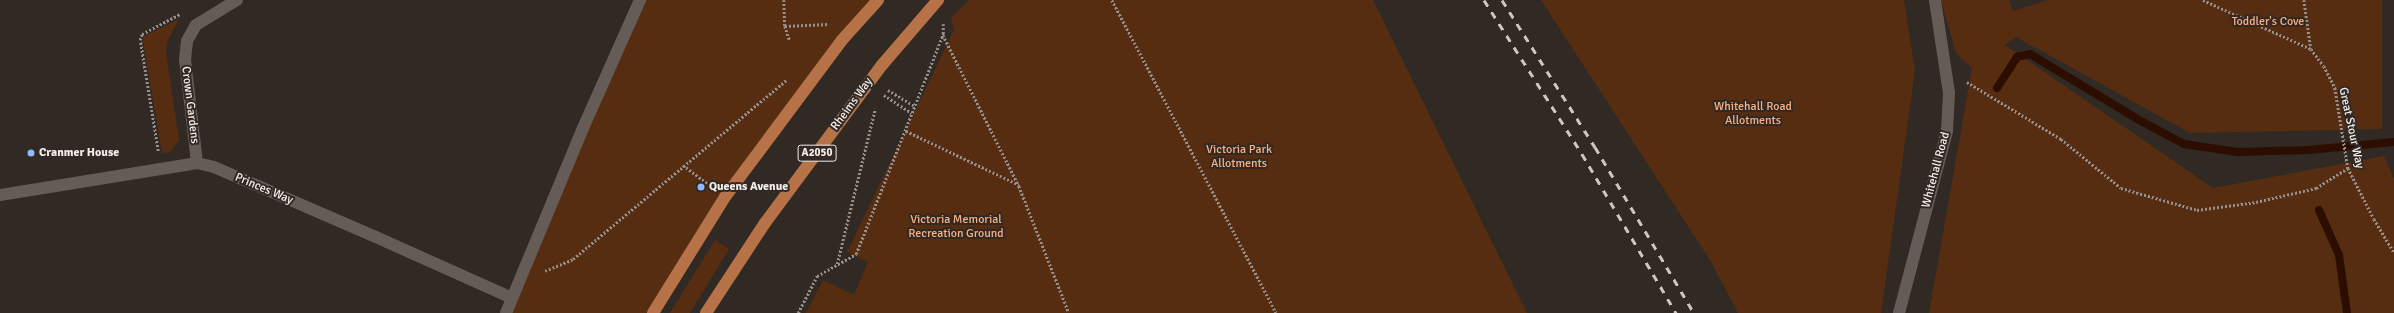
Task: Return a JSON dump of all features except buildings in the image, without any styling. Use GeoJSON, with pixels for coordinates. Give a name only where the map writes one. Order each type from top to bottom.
{"type":"FeatureCollection","features":[{"type":"Feature","properties":{"kind":"main road"},"geometry":{"type":"LineString","coordinates":[[653,313],[725,196],[842,40],[878,0]]}},
{"type":"Feature","properties":{"kind":"main road","name":"Rheims Way"},"geometry":{"type":"LineString","coordinates":[[706,313],[765,223],[882,65],[938,0]]}},
{"type":"Feature","properties":{"kind":"street","name":"Crown Gardens"},"geometry":{"type":"LineString","coordinates":[[197,163],[185,60],[187,41],[196,25],[236,0]]}},
{"type":"Feature","properties":{"kind":"street"},"geometry":{"type":"LineString","coordinates":[[506,313],[582,128],[640,0]]}},
{"type":"Feature","properties":{"kind":"street","name":"Whitehall Road"},"geometry":{"type":"LineString","coordinates":[[1899,313],[1947,131],[1950,93],[1944,68],[1935,0]]}},
{"type":"Feature","properties":{"kind":"street","name":"Princes Way"},"geometry":{"type":"LineString","coordinates":[[0,195],[197,163],[214,167],[512,298]]}},
{"type":"Feature","properties":{"kind":"path"},"geometry":{"type":"LineString","coordinates":[[784,0],[785,26],[790,41]]}},
{"type":"Feature","properties":{"kind":"path"},"geometry":{"type":"LineString","coordinates":[[1112,0],[1276,313]]}},
{"type":"Feature","properties":{"kind":"path","name":"Great Stour Way"},"geometry":{"type":"LineString","coordinates":[[2203,0],[2311,49],[2324,66],[2335,88],[2348,168],[2374,219],[2394,252]]}},
{"type":"Feature","properties":{"kind":"path"},"geometry":{"type":"LineString","coordinates":[[2304,0],[2311,49]]}},
{"type":"Feature","properties":{"kind":"path"},"geometry":{"type":"LineString","coordinates":[[161,169],[140,40],[142,34],[185,11],[213,13]]}},
{"type":"Feature","properties":{"kind":"path"},"geometry":{"type":"LineString","coordinates":[[798,313],[817,276],[856,254],[906,131],[943,34],[945,18]]}},
{"type":"Feature","properties":{"kind":"path"},"geometry":{"type":"LineString","coordinates":[[785,26],[828,24],[825,30]]}},
{"type":"Feature","properties":{"kind":"path"},"geometry":{"type":"LineString","coordinates":[[943,34],[1019,186],[1069,313]]}},
{"type":"Feature","properties":{"kind":"path"},"geometry":{"type":"LineString","coordinates":[[1944,68],[2061,139],[2121,188],[2198,210],[2256,202],[2316,188],[2348,168]]}},
{"type":"Feature","properties":{"kind":"path"},"geometry":{"type":"LineString","coordinates":[[520,281],[573,259],[683,165],[791,76]]}},
{"type":"Feature","properties":{"kind":"path"},"geometry":{"type":"LineString","coordinates":[[879,91],[912,113]]}},
{"type":"Feature","properties":{"kind":"path"},"geometry":{"type":"LineString","coordinates":[[837,264],[875,106]]}},
{"type":"Feature","properties":{"kind":"path"},"geometry":{"type":"LineString","coordinates":[[906,131],[1019,186]]}},
{"type":"Feature","properties":{"kind":"path"},"geometry":{"type":"LineString","coordinates":[[683,165],[725,196]]}},
{"type":"Feature","properties":{"kind":"green space"},"geometry":{"type":"Polygon","coordinates":[[[640,0],[878,0],[725,197],[653,313],[506,313],[640,0]]]}},
{"type":"Feature","properties":{"kind":"green space","name":"Victoria Park Allotments"},"geometry":{"type":"Polygon","coordinates":[[[969,0],[1373,0],[1527,313],[806,313],[823,280],[854,295],[868,262],[847,252],[954,30],[951,18],[969,0]]]}},
{"type":"Feature","properties":{"kind":"green space","name":"Whitehall Road Allotments"},"geometry":{"type":"Polygon","coordinates":[[[1541,0],[1904,0],[1915,71],[1881,313],[1738,313],[1710,260],[1541,0]]]}},
{"type":"Feature","properties":{"kind":"green space","name":"Toddler's Cove"},"geometry":{"type":"Polygon","coordinates":[[[1941,0],[2009,0],[2013,11],[2048,0],[2382,0],[2382,129],[2190,133],[2016,37],[2005,45],[2213,188],[2384,156],[2394,179],[2394,313],[1929,313],[1972,68],[1956,53],[1941,0]]]}},
{"type":"Feature","properties":{"kind":"green space"},"geometry":{"type":"Polygon","coordinates":[[[179,19],[167,42],[166,53],[179,140],[170,152],[162,153],[143,41],[144,36],[179,19]]]}},
{"type":"Feature","properties":{"kind":"green space"},"geometry":{"type":"Polygon","coordinates":[[[715,240],[729,249],[690,313],[670,313],[715,240]]]}},
{"type":"Feature","properties":{"kind":"waterway"},"geometry":{"type":"LineString","coordinates":[[1997,88],[2017,57],[2030,54],[2139,120],[2184,144],[2237,152],[2308,150],[2394,142]]}},
{"type":"Feature","properties":{"kind":"waterway"},"geometry":{"type":"LineString","coordinates":[[2319,210],[2339,255],[2347,313]]}},
{"type":"Feature","properties":{"kind":"railway"},"geometry":{"type":"LineString","coordinates":[[1484,0],[1582,154],[1676,313]]}},
{"type":"Feature","properties":{"kind":"railway"},"geometry":{"type":"LineString","coordinates":[[1502,0],[1595,147],[1694,313]]}},
{"type":"Feature","properties":{"kind":"place","name":"Cranmer House"},"geometry":{"type":"Point","coordinates":[31,153]}},
{"type":"Feature","properties":{"kind":"place","name":"Queens Avenue"},"geometry":{"type":"Point","coordinates":[701,187]}},
{"type":"Feature","properties":{"kind":"park label","name":"Victoria Memorial Recreation Ground"},"geometry":{"type":"Point","coordinates":[956,227]}}]}
